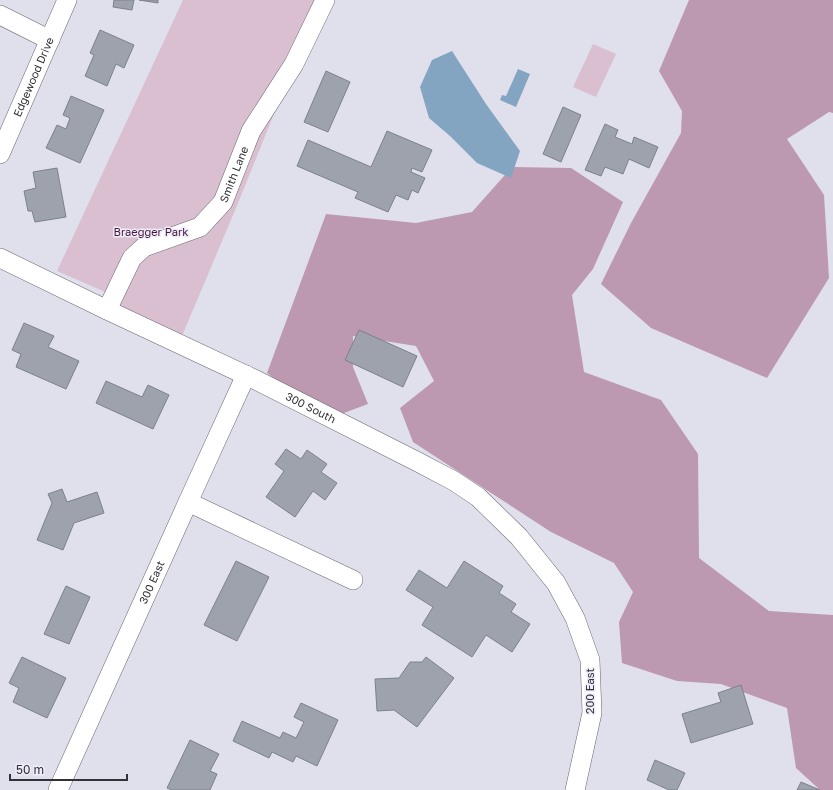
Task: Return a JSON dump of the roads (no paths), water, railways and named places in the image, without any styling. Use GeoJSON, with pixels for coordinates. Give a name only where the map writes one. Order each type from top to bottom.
{"type":"FeatureCollection","features":[{"type":"Feature","properties":{"kind":"street","name":"Edgewood Drive"},"geometry":{"type":"LineString","coordinates":[[0,154],[67,0]]}},
{"type":"Feature","properties":{"kind":"street","name":"Smith Lane"},"geometry":{"type":"LineString","coordinates":[[107,310],[132,258],[144,247],[200,227],[223,202],[251,131],[294,64],[325,0]]}},
{"type":"Feature","properties":{"kind":"street"},"geometry":{"type":"LineString","coordinates":[[0,16],[50,40]]}},
{"type":"Feature","properties":{"kind":"street","name":"300 South"},"geometry":{"type":"LineString","coordinates":[[0,258],[246,375],[454,481],[478,497],[518,537],[556,583],[575,618]]}},
{"type":"Feature","properties":{"kind":"street","name":"300 East"},"geometry":{"type":"LineString","coordinates":[[58,790],[246,375]]}},
{"type":"Feature","properties":{"kind":"street"},"geometry":{"type":"LineString","coordinates":[[188,502],[353,580]]}},
{"type":"Feature","properties":{"kind":"street","name":"200 East"},"geometry":{"type":"LineString","coordinates":[[575,618],[590,660],[592,713],[575,790]]}},
{"type":"Feature","properties":{"kind":"water"},"geometry":{"type":"Polygon","coordinates":[[[452,51],[486,104],[520,151],[511,178],[477,163],[450,136],[429,118],[420,87],[432,60],[452,51]]]}},
{"type":"Feature","properties":{"kind":"water"},"geometry":{"type":"Polygon","coordinates":[[[518,69],[530,74],[516,107],[500,100],[502,95],[506,96],[518,69]]]}},
{"type":"Feature","properties":{"kind":"park label","name":"Braegger Park"},"geometry":{"type":"Point","coordinates":[151,232]}}]}
